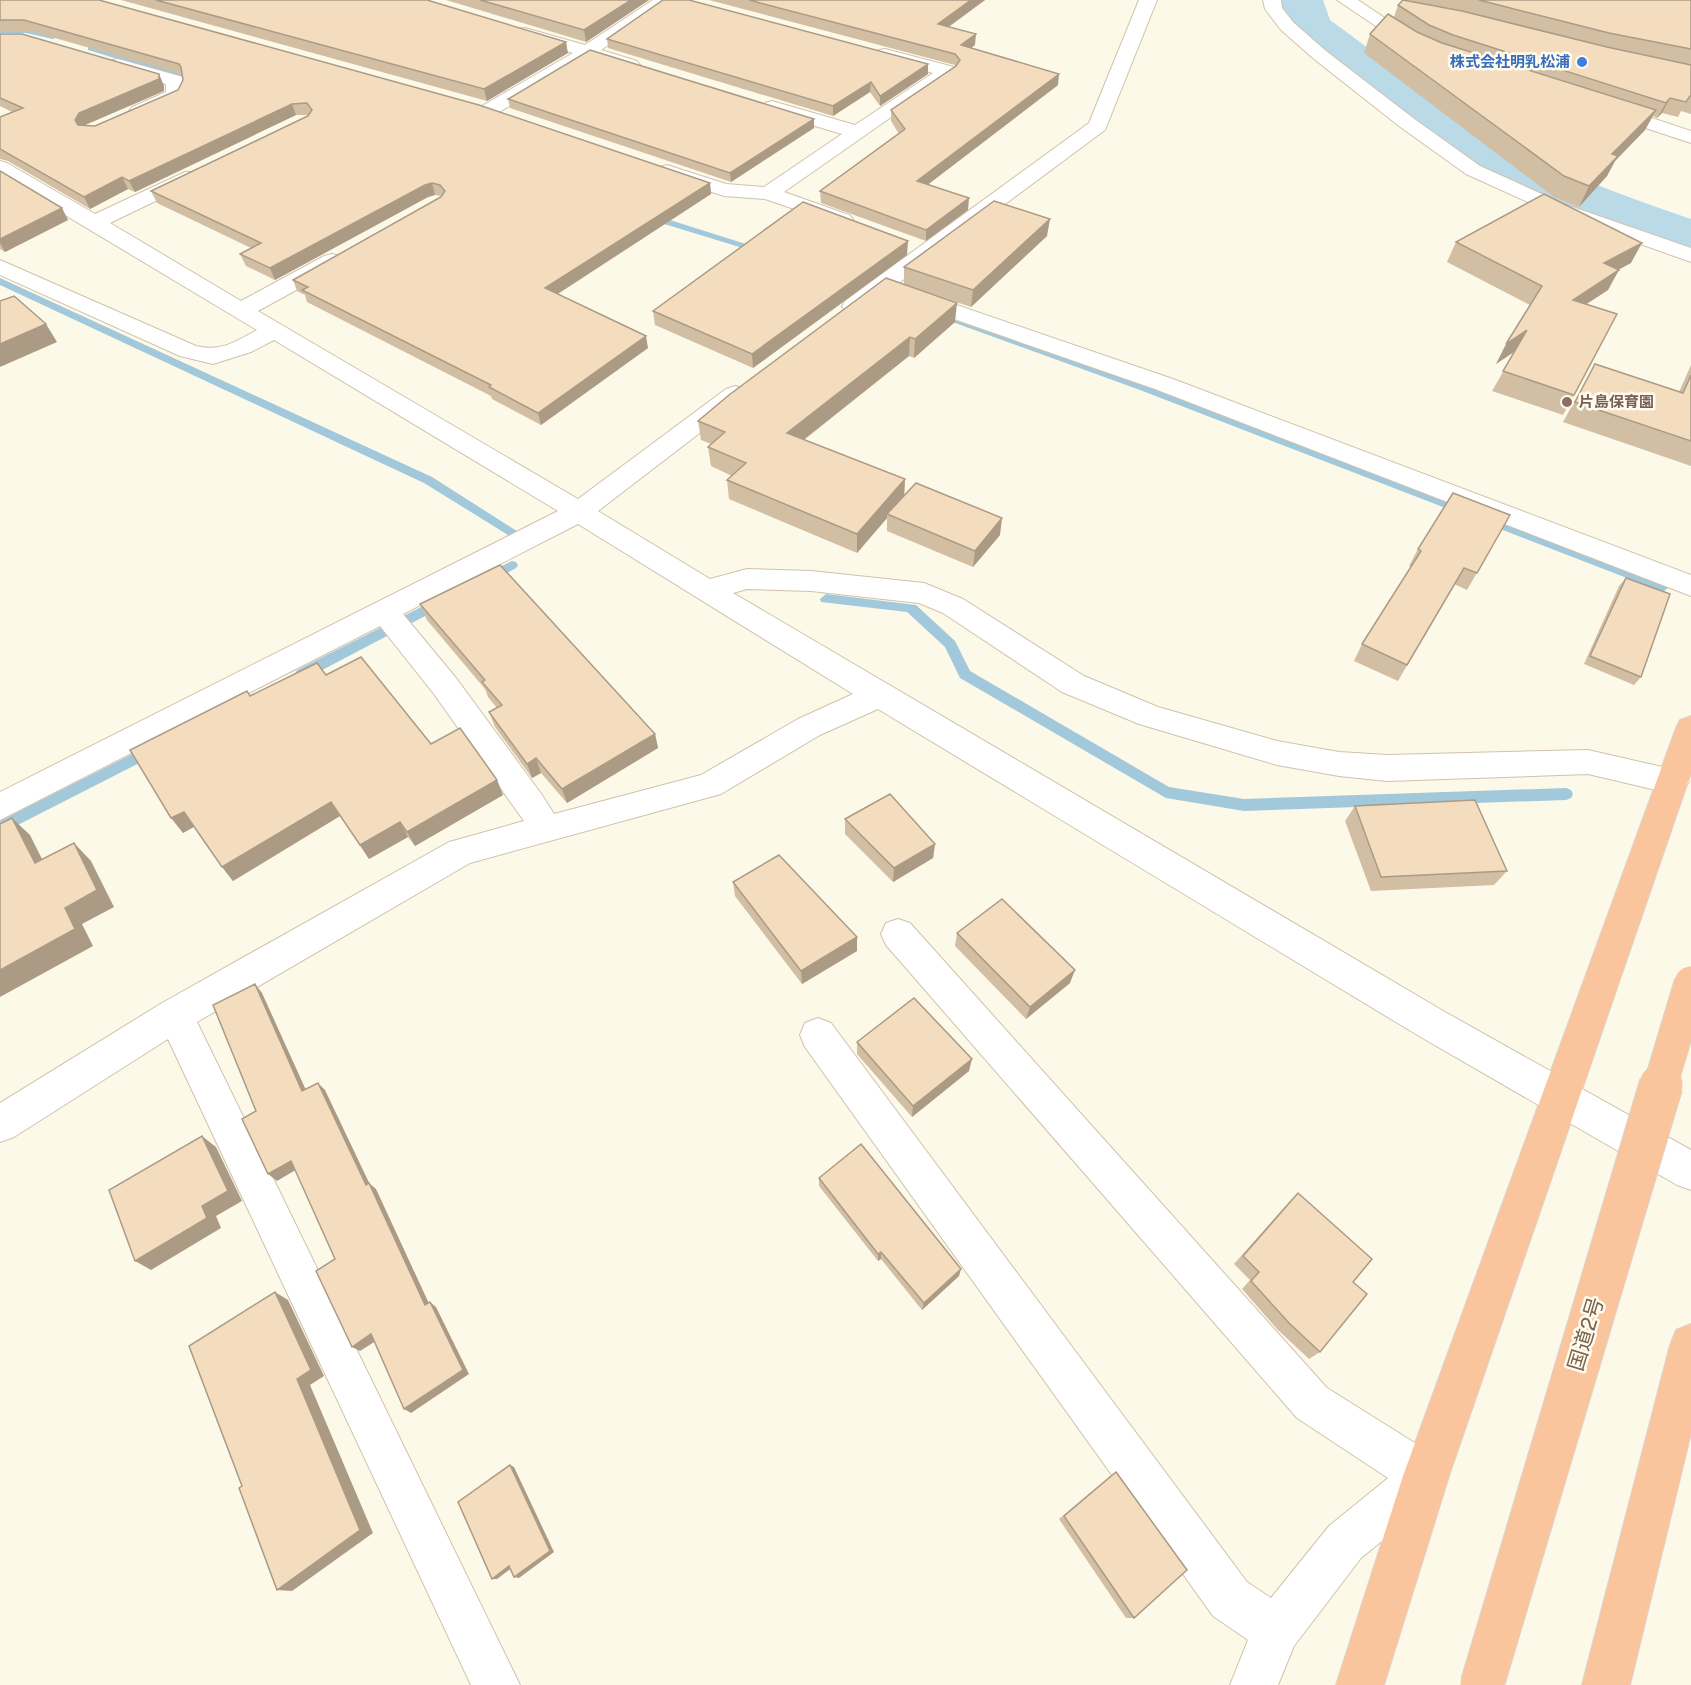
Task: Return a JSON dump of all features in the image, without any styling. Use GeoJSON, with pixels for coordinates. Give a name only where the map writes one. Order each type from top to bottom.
{"type":"FeatureCollection","features":[{"type":"Feature","properties":{"kind":"highway"},"geometry":{"type":"LineString","coordinates":[[1360,1685],[1426,1476],[1691,728]]}},
{"type":"Feature","properties":{"kind":"highway","name":"国道2号"},"geometry":{"type":"LineString","coordinates":[[1482,1685],[1691,983]]}},
{"type":"Feature","properties":{"kind":"highway"},"geometry":{"type":"LineString","coordinates":[[1606,1685],[1691,1345]]}},
{"type":"Feature","properties":{"kind":"street"},"geometry":{"type":"LineString","coordinates":[[489,110],[586,52],[665,0]]}},
{"type":"Feature","properties":{"kind":"street"},"geometry":{"type":"LineString","coordinates":[[834,321],[880,286],[917,248],[1098,126],[1148,0]]}},
{"type":"Feature","properties":{"kind":"street"},"geometry":{"type":"LineString","coordinates":[[1272,0],[1274,9],[1287,26],[1320,55],[1406,122],[1473,170],[1557,208],[1691,255]]}},
{"type":"Feature","properties":{"kind":"street"},"geometry":{"type":"LineString","coordinates":[[1346,0],[1417,46],[1433,53]]}},
{"type":"Feature","properties":{"kind":"street"},"geometry":{"type":"LineString","coordinates":[[1361,0],[1383,3]]}},
{"type":"Feature","properties":{"kind":"street"},"geometry":{"type":"LineString","coordinates":[[509,28],[654,72]]}},
{"type":"Feature","properties":{"kind":"street"},"geometry":{"type":"LineString","coordinates":[[768,193],[948,71],[870,50]]}},
{"type":"Feature","properties":{"kind":"street"},"geometry":{"type":"LineString","coordinates":[[97,58],[176,81],[175,95],[124,118]]}},
{"type":"Feature","properties":{"kind":"street"},"geometry":{"type":"LineString","coordinates":[[756,102],[857,132]]}},
{"type":"Feature","properties":{"kind":"street"},"geometry":{"type":"LineString","coordinates":[[466,104],[512,118]]}},
{"type":"Feature","properties":{"kind":"street"},"geometry":{"type":"LineString","coordinates":[[1591,104],[1691,137]]}},
{"type":"Feature","properties":{"kind":"street"},"geometry":{"type":"LineString","coordinates":[[646,164],[724,190],[768,193],[855,224]]}},
{"type":"Feature","properties":{"kind":"street"},"geometry":{"type":"LineString","coordinates":[[0,166],[579,512],[879,695],[1432,1024],[1691,1171]]}},
{"type":"Feature","properties":{"kind":"street"},"geometry":{"type":"LineString","coordinates":[[94,223],[210,167]]}},
{"type":"Feature","properties":{"kind":"street"},"geometry":{"type":"LineString","coordinates":[[240,311],[353,249]]}},
{"type":"Feature","properties":{"kind":"street"},"geometry":{"type":"LineString","coordinates":[[0,267],[188,351],[213,357],[243,347],[274,331]]}},
{"type":"Feature","properties":{"kind":"street"},"geometry":{"type":"LineString","coordinates":[[880,286],[1164,384],[1691,586]]}},
{"type":"Feature","properties":{"kind":"street"},"geometry":{"type":"LineString","coordinates":[[0,807],[392,622],[579,512],[749,384]]}},
{"type":"Feature","properties":{"kind":"street"},"geometry":{"type":"LineString","coordinates":[[706,590],[747,579],[812,581],[924,593],[953,606],[1073,684],[1150,716],[1277,753],[1339,764],[1387,768],[1588,762],[1673,781]]}},
{"type":"Feature","properties":{"kind":"street"},"geometry":{"type":"LineString","coordinates":[[392,622],[445,686],[531,804],[545,828]]}},
{"type":"Feature","properties":{"kind":"street"},"geometry":{"type":"LineString","coordinates":[[0,1124],[175,1015],[460,852],[710,784],[809,727],[879,695]]}},
{"type":"Feature","properties":{"kind":"street"},"geometry":{"type":"LineString","coordinates":[[898,934],[1312,1403],[1426,1476],[1345,1542],[1276,1630],[1254,1685]]}},
{"type":"Feature","properties":{"kind":"street"},"geometry":{"type":"LineString","coordinates":[[175,1015],[496,1685]]}},
{"type":"Feature","properties":{"kind":"street"},"geometry":{"type":"LineString","coordinates":[[818,1035],[1230,1599],[1276,1630]]}},
{"type":"Feature","properties":{"kind":"building"},"geometry":{"type":"Polygon","coordinates":[[[0,0],[99,0],[479,105],[710,183],[545,288],[646,336],[538,413],[489,387],[491,385],[302,290],[308,287],[293,280],[441,197],[445,191],[440,185],[432,183],[425,185],[270,268],[240,254],[261,243],[151,191],[308,116],[312,110],[307,103],[292,104],[129,181],[122,177],[84,197],[0,149],[0,117],[23,108],[0,98],[0,34],[22,34],[159,74],[159,79],[79,113],[75,120],[78,125],[95,126],[178,90],[183,80],[181,67],[179,64],[24,20],[0,20],[0,0]]]}},
{"type":"Feature","properties":{"kind":"building"},"geometry":{"type":"Polygon","coordinates":[[[156,0],[427,0],[566,42],[484,89],[156,0]]]}},
{"type":"Feature","properties":{"kind":"building"},"geometry":{"type":"Polygon","coordinates":[[[480,0],[631,0],[584,30],[480,0]]]}},
{"type":"Feature","properties":{"kind":"building"},"geometry":{"type":"Polygon","coordinates":[[[663,0],[689,0],[928,64],[880,96],[871,82],[833,106],[607,39],[663,0]]]}},
{"type":"Feature","properties":{"kind":"building"},"geometry":{"type":"Polygon","coordinates":[[[749,0],[971,0],[938,24],[976,34],[961,45],[1059,74],[917,181],[969,198],[926,230],[820,191],[905,129],[891,110],[956,66],[960,60],[955,54],[749,0]]]}},
{"type":"Feature","properties":{"kind":"building"},"geometry":{"type":"Polygon","coordinates":[[[1403,0],[1462,11],[1691,65],[1691,96],[1686,102],[1670,98],[1666,103],[1453,35],[1429,25],[1398,5],[1403,0]]]}},
{"type":"Feature","properties":{"kind":"building"},"geometry":{"type":"Polygon","coordinates":[[[1479,0],[1691,0],[1691,49],[1609,33],[1479,0]]]}},
{"type":"Feature","properties":{"kind":"building"},"geometry":{"type":"Polygon","coordinates":[[[1388,14],[1417,32],[1442,43],[1656,110],[1612,154],[1618,156],[1589,186],[1564,176],[1370,34],[1388,14]]]}},
{"type":"Feature","properties":{"kind":"building"},"geometry":{"type":"Polygon","coordinates":[[[590,50],[814,119],[730,173],[508,99],[590,50]]]}},
{"type":"Feature","properties":{"kind":"building"},"geometry":{"type":"Polygon","coordinates":[[[0,171],[62,208],[0,239],[0,171]]]}},
{"type":"Feature","properties":{"kind":"building"},"geometry":{"type":"Polygon","coordinates":[[[1544,194],[1642,243],[1604,263],[1619,270],[1573,300],[1617,314],[1574,395],[1503,371],[1527,330],[1506,344],[1542,286],[1456,242],[1544,194]]]}},
{"type":"Feature","properties":{"kind":"building"},"geometry":{"type":"Polygon","coordinates":[[[994,201],[1050,219],[973,290],[904,267],[994,201]]]}},
{"type":"Feature","properties":{"kind":"building"},"geometry":{"type":"Polygon","coordinates":[[[803,202],[908,241],[752,354],[653,311],[803,202]]]}},
{"type":"Feature","properties":{"kind":"building"},"geometry":{"type":"Polygon","coordinates":[[[886,278],[957,303],[915,339],[910,337],[787,433],[905,479],[857,534],[727,480],[746,463],[708,447],[725,432],[698,421],[729,395],[886,278]]]}},
{"type":"Feature","properties":{"kind":"building"},"geometry":{"type":"Polygon","coordinates":[[[14,296],[46,324],[0,344],[0,301],[14,296]]]}},
{"type":"Feature","properties":{"kind":"building"},"geometry":{"type":"Polygon","coordinates":[[[1595,364],[1683,393],[1691,375],[1691,441],[1575,402],[1595,364]]]}},
{"type":"Feature","properties":{"kind":"building"},"geometry":{"type":"Polygon","coordinates":[[[916,483],[1002,518],[975,551],[887,514],[916,483]]]}},
{"type":"Feature","properties":{"kind":"building"},"geometry":{"type":"Polygon","coordinates":[[[1453,493],[1510,515],[1477,573],[1464,568],[1407,665],[1362,644],[1421,551],[1418,549],[1453,493]]]}},
{"type":"Feature","properties":{"kind":"building"},"geometry":{"type":"Polygon","coordinates":[[[500,565],[655,734],[562,789],[536,758],[527,764],[489,712],[502,705],[482,682],[485,680],[420,604],[500,565]]]}},
{"type":"Feature","properties":{"kind":"building"},"geometry":{"type":"Polygon","coordinates":[[[1626,578],[1670,594],[1641,677],[1590,656],[1626,578]]]}},
{"type":"Feature","properties":{"kind":"building"},"geometry":{"type":"Polygon","coordinates":[[[361,657],[431,744],[460,728],[497,780],[407,832],[400,822],[360,845],[331,802],[222,867],[184,812],[171,818],[130,750],[247,691],[250,696],[317,663],[326,675],[361,657]]]}},
{"type":"Feature","properties":{"kind":"building"},"geometry":{"type":"Polygon","coordinates":[[[890,794],[935,844],[894,868],[845,819],[890,794]]]}},
{"type":"Feature","properties":{"kind":"building"},"geometry":{"type":"Polygon","coordinates":[[[1475,800],[1507,871],[1381,877],[1355,806],[1475,800]]]}},
{"type":"Feature","properties":{"kind":"building"},"geometry":{"type":"Polygon","coordinates":[[[12,818],[35,863],[74,843],[97,890],[65,908],[75,929],[0,970],[0,824],[12,818]]]}},
{"type":"Feature","properties":{"kind":"building"},"geometry":{"type":"Polygon","coordinates":[[[779,855],[857,937],[801,971],[733,882],[779,855]]]}},
{"type":"Feature","properties":{"kind":"building"},"geometry":{"type":"Polygon","coordinates":[[[1002,899],[1075,970],[1030,1007],[957,933],[1002,899]]]}},
{"type":"Feature","properties":{"kind":"building"},"geometry":{"type":"Polygon","coordinates":[[[255,984],[302,1091],[318,1083],[366,1185],[369,1183],[425,1305],[430,1302],[463,1370],[404,1409],[371,1334],[352,1347],[316,1271],[335,1259],[291,1161],[268,1174],[242,1119],[256,1111],[213,1005],[255,984]]]}},
{"type":"Feature","properties":{"kind":"building"},"geometry":{"type":"Polygon","coordinates":[[[914,998],[972,1059],[913,1106],[857,1042],[914,998]]]}},
{"type":"Feature","properties":{"kind":"building"},"geometry":{"type":"Polygon","coordinates":[[[202,1136],[228,1191],[202,1206],[207,1218],[135,1261],[109,1190],[202,1136]]]}},
{"type":"Feature","properties":{"kind":"building"},"geometry":{"type":"Polygon","coordinates":[[[861,1144],[961,1269],[924,1303],[881,1252],[878,1254],[819,1178],[861,1144]]]}},
{"type":"Feature","properties":{"kind":"building"},"geometry":{"type":"Polygon","coordinates":[[[1298,1193],[1372,1259],[1353,1282],[1367,1294],[1320,1352],[1289,1323],[1251,1281],[1259,1272],[1243,1256],[1298,1193]]]}},
{"type":"Feature","properties":{"kind":"building"},"geometry":{"type":"Polygon","coordinates":[[[275,1292],[311,1370],[297,1379],[360,1530],[277,1590],[239,1488],[242,1486],[189,1346],[275,1292]]]}},
{"type":"Feature","properties":{"kind":"building"},"geometry":{"type":"Polygon","coordinates":[[[510,1465],[550,1551],[514,1577],[509,1566],[492,1579],[458,1502],[510,1465]]]}},
{"type":"Feature","properties":{"kind":"building"},"geometry":{"type":"Polygon","coordinates":[[[1116,1472],[1187,1570],[1134,1618],[1064,1516],[1116,1472]]]}},
{"type":"Feature","properties":{"kind":"waterway"},"geometry":{"type":"LineString","coordinates":[[1299,0],[1309,27],[1426,116],[1475,148],[1523,174],[1570,195],[1691,239]]}},
{"type":"Feature","properties":{"kind":"waterway"},"geometry":{"type":"LineString","coordinates":[[0,31],[26,31],[53,37]]}},
{"type":"Feature","properties":{"kind":"waterway"},"geometry":{"type":"LineString","coordinates":[[91,48],[200,81]]}},
{"type":"Feature","properties":{"kind":"waterway"},"geometry":{"type":"LineString","coordinates":[[651,217],[763,251]]}},
{"type":"Feature","properties":{"kind":"waterway"},"geometry":{"type":"LineString","coordinates":[[0,281],[428,480],[517,535]]}},
{"type":"Feature","properties":{"kind":"waterway"},"geometry":{"type":"LineString","coordinates":[[937,313],[1144,388],[1663,587]]}},
{"type":"Feature","properties":{"kind":"waterway"},"geometry":{"type":"LineString","coordinates":[[486,579],[512,565]]}},
{"type":"Feature","properties":{"kind":"waterway"},"geometry":{"type":"LineString","coordinates":[[826,599],[911,608],[950,644],[965,674],[1166,792],[1244,805],[1566,794]]}},
{"type":"Feature","properties":{"kind":"waterway"},"geometry":{"type":"LineString","coordinates":[[302,674],[441,602]]}},
{"type":"Feature","properties":{"kind":"waterway"},"geometry":{"type":"LineString","coordinates":[[0,828],[152,750]]}},
{"type":"Feature","properties":{"kind":"place","name":"株式会社明乳松浦"},"geometry":{"type":"Point","coordinates":[1582,62]}},
{"type":"Feature","properties":{"kind":"place","name":"片島保育園"},"geometry":{"type":"Point","coordinates":[1567,402]}}]}
